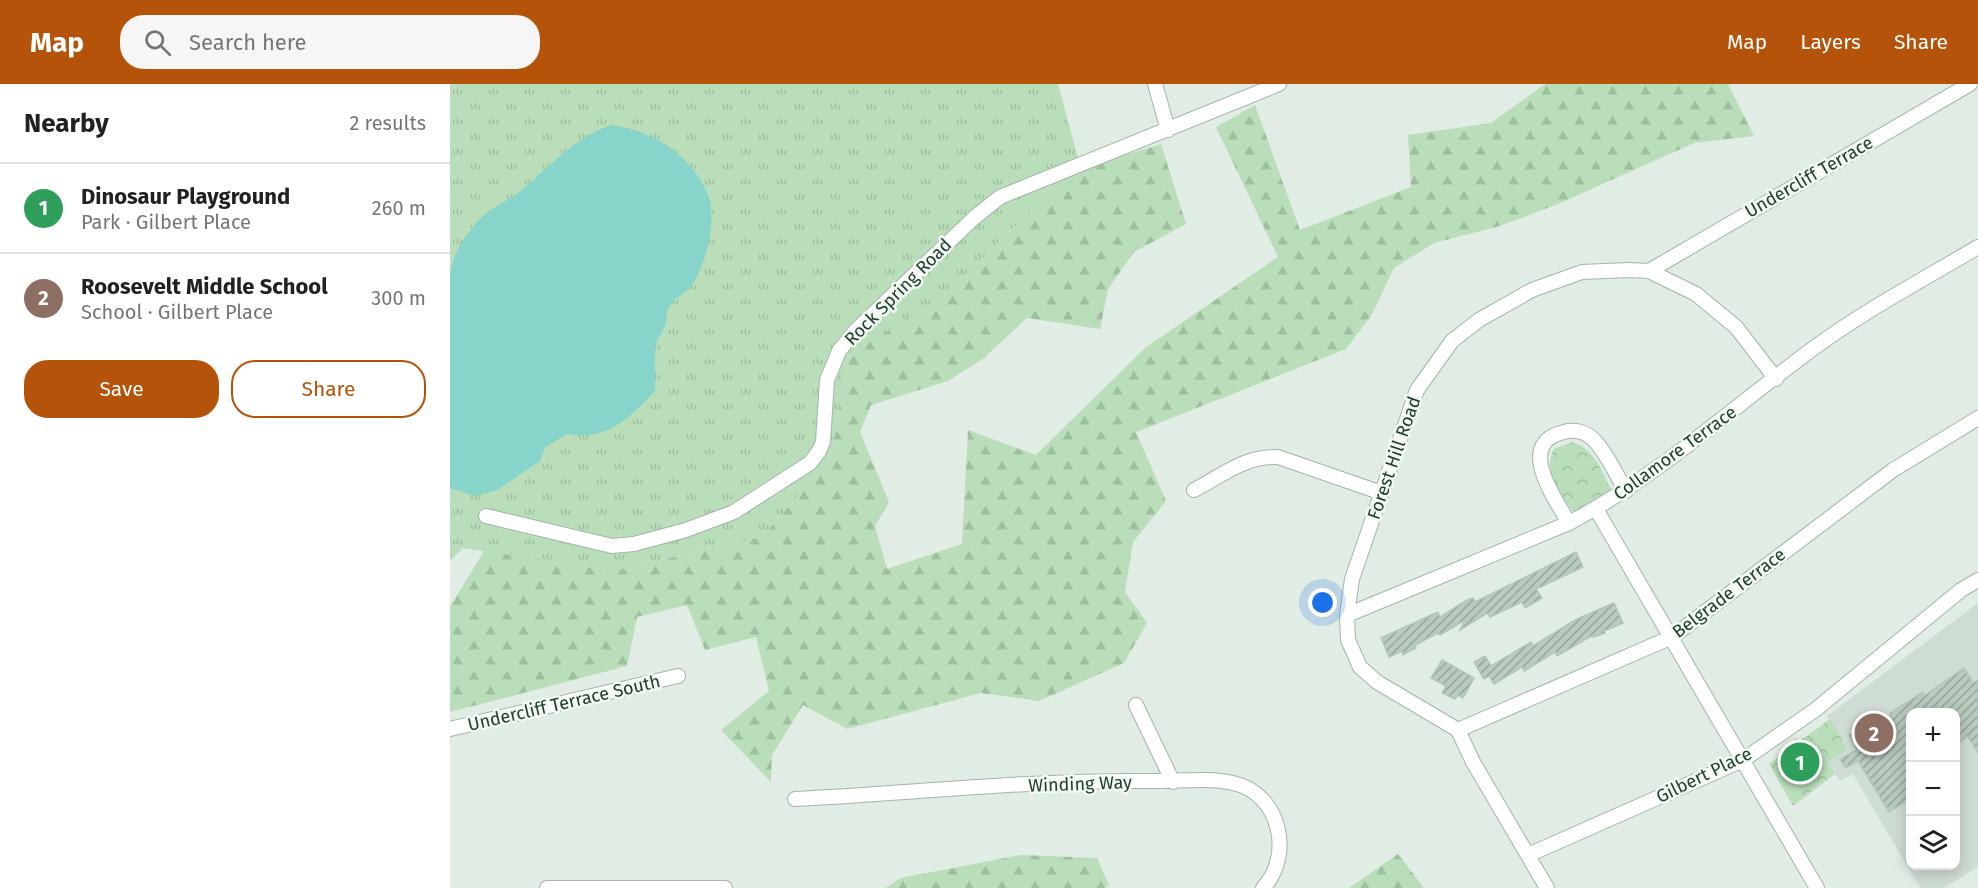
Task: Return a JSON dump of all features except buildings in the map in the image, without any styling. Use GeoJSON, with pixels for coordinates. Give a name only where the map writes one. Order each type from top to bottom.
{"type":"FeatureCollection","features":[{"type":"Feature","properties":{"kind":"street"},"geometry":{"type":"LineString","coordinates":[[1155,84],[1168,130]]}},
{"type":"Feature","properties":{"kind":"street","name":"Rock Spring Road"},"geometry":{"type":"LineString","coordinates":[[486,516],[612,546],[634,544],[686,530],[734,512],[810,463],[823,442],[827,380],[839,351],[856,330],[999,197],[1279,84]]}},
{"type":"Feature","properties":{"kind":"street","name":"Undercliff Terrace"},"geometry":{"type":"LineString","coordinates":[[1649,271],[1970,84]]}},
{"type":"Feature","properties":{"kind":"street","name":"Collamore Terrace"},"geometry":{"type":"LineString","coordinates":[[1347,615],[1569,523],[1596,509],[1626,491],[1859,317],[1978,247]]}},
{"type":"Feature","properties":{"kind":"street","name":"Forest Hill Road"},"geometry":{"type":"LineString","coordinates":[[1458,730],[1377,682],[1360,667],[1348,640],[1347,615],[1352,579],[1418,390],[1452,341],[1479,321],[1532,290],[1563,277],[1582,272],[1649,271],[1696,294],[1714,307],[1752,344],[1776,379]]}},
{"type":"Feature","properties":{"kind":"street","name":"Belgrade Terrace"},"geometry":{"type":"LineString","coordinates":[[1458,730],[1672,637],[1893,470],[1978,418]]}},
{"type":"Feature","properties":{"kind":"street"},"geometry":{"type":"LineString","coordinates":[[1569,523],[1542,475],[1540,465],[1544,446],[1558,433],[1578,431],[1595,441],[1626,491]]}},
{"type":"Feature","properties":{"kind":"street"},"geometry":{"type":"LineString","coordinates":[[1194,490],[1239,463],[1261,456],[1278,457],[1382,494]]}},
{"type":"Feature","properties":{"kind":"street"},"geometry":{"type":"LineString","coordinates":[[1596,509],[1815,888]]}},
{"type":"Feature","properties":{"kind":"street","name":"Gilbert Place"},"geometry":{"type":"LineString","coordinates":[[1528,855],[1743,760],[1815,710],[1978,580]]}},
{"type":"Feature","properties":{"kind":"street","name":"Undercliff Terrace South"},"geometry":{"type":"LineString","coordinates":[[450,729],[678,676]]}},
{"type":"Feature","properties":{"kind":"street"},"geometry":{"type":"LineString","coordinates":[[1136,705],[1173,782]]}},
{"type":"Feature","properties":{"kind":"street"},"geometry":{"type":"LineString","coordinates":[[1458,730],[1473,762],[1547,888]]}},
{"type":"Feature","properties":{"kind":"street","name":"Winding Way"},"geometry":{"type":"LineString","coordinates":[[795,799],[1114,781],[1232,782],[1256,794],[1265,803],[1278,826],[1280,853],[1271,878],[1263,888]]}},
{"type":"Feature","properties":{"kind":"street"},"geometry":{"type":"LineString","coordinates":[[547,888],[725,888]]}},
{"type":"Feature","properties":{"kind":"shaded area"},"geometry":{"type":"Polygon","coordinates":[[[1978,603],[1978,867],[1943,888],[1920,888],[1909,870],[1960,870],[1960,708],[1906,708],[1906,864],[1853,774],[1840,781],[1828,761],[1848,749],[1827,716],[1978,603]]]}},
{"type":"Feature","properties":{"kind":"green space"},"geometry":{"type":"Polygon","coordinates":[[[450,84],[1058,84],[1081,169],[1063,179],[942,298],[850,354],[830,459],[762,537],[613,571],[463,548],[450,561],[450,84]]]}},
{"type":"Feature","properties":{"kind":"green space"},"geometry":{"type":"Polygon","coordinates":[[[1545,84],[1728,84],[1754,136],[1694,143],[1558,204],[1500,226],[1434,243],[1394,268],[1371,316],[1346,349],[1136,432],[1166,501],[1133,542],[1125,592],[1147,623],[1124,663],[1039,701],[981,693],[847,729],[803,705],[772,755],[771,782],[721,730],[769,691],[756,637],[705,650],[687,605],[637,617],[627,666],[450,712],[450,607],[484,551],[613,571],[762,537],[830,459],[850,354],[942,298],[1063,179],[1081,169],[1161,144],[1186,224],[1134,252],[1108,289],[1100,329],[1027,318],[984,358],[948,381],[871,405],[860,432],[889,502],[875,526],[887,569],[962,544],[968,430],[1036,455],[1145,348],[1278,257],[1216,127],[1255,105],[1300,230],[1411,187],[1408,135],[1491,123],[1545,84]]]}},
{"type":"Feature","properties":{"kind":"green space"},"geometry":{"type":"Polygon","coordinates":[[[1572,442],[1591,454],[1611,489],[1610,493],[1576,512],[1572,511],[1558,489],[1550,466],[1554,449],[1572,442]]]}},
{"type":"Feature","properties":{"kind":"green space"},"geometry":{"type":"Polygon","coordinates":[[[1830,719],[1848,750],[1828,761],[1835,774],[1793,806],[1769,764],[1830,719]]]}},
{"type":"Feature","properties":{"kind":"green space"},"geometry":{"type":"Polygon","coordinates":[[[1398,854],[1424,888],[1349,888],[1398,854]]]}},
{"type":"Feature","properties":{"kind":"green space"},"geometry":{"type":"Polygon","coordinates":[[[1021,855],[1097,858],[1109,885],[1104,888],[885,888],[901,878],[1021,855]]]}},
{"type":"Feature","properties":{"kind":"water"},"geometry":{"type":"Polygon","coordinates":[[[611,125],[641,132],[668,146],[691,167],[700,179],[710,203],[710,238],[699,273],[689,289],[669,307],[665,325],[655,347],[655,391],[636,411],[616,426],[594,434],[567,434],[545,447],[540,461],[497,490],[476,496],[450,488],[450,275],[456,252],[484,215],[526,187],[584,138],[611,125]]]}},
{"type":"Feature","properties":{"kind":"place","name":"Roosevelt Middle School"},"geometry":{"type":"Point","coordinates":[1874,733]}},
{"type":"Feature","properties":{"kind":"place","name":"Dinosaur Playground"},"geometry":{"type":"Point","coordinates":[1800,762]}}]}
